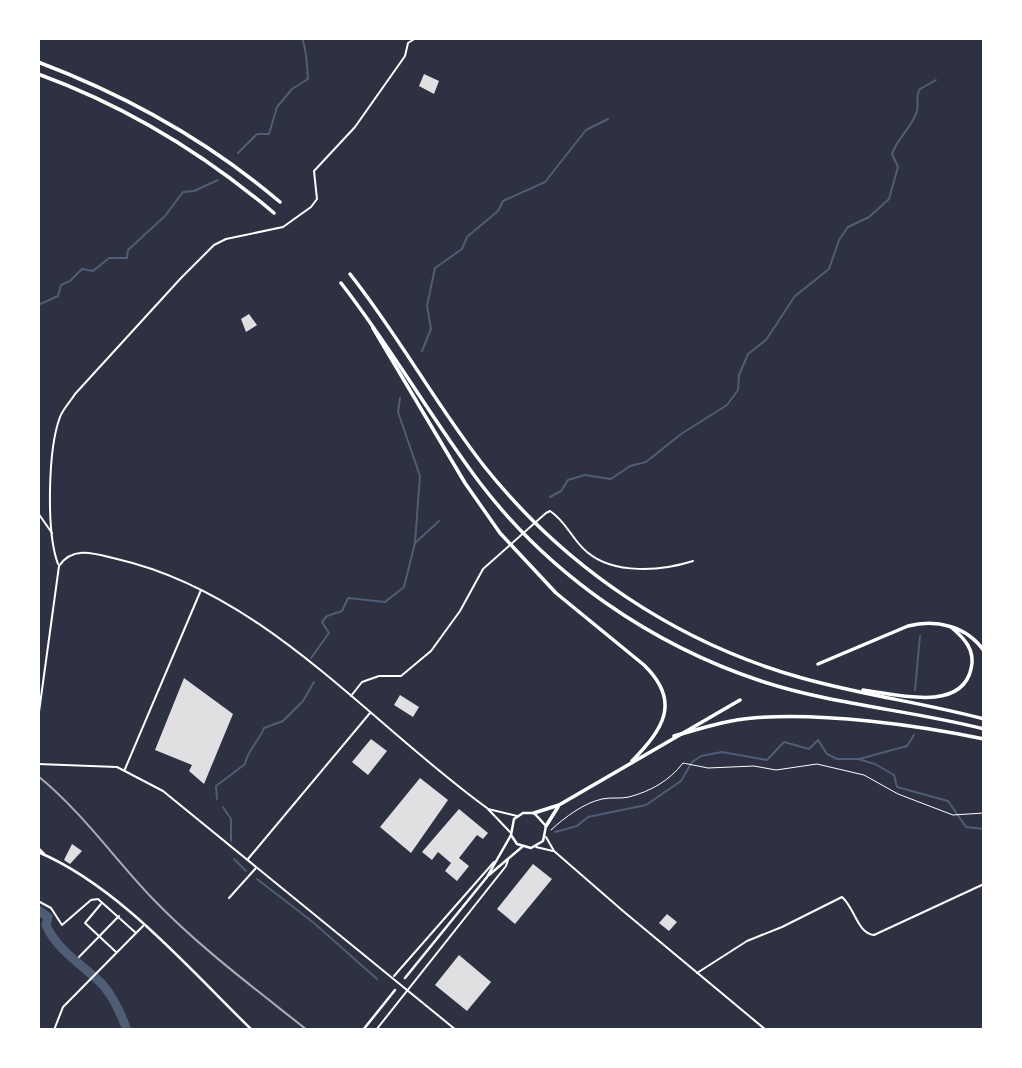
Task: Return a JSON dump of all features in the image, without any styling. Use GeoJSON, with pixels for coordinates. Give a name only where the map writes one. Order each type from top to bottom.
{"type":"FeatureCollection","features":[{"type":"Feature","properties":{"kind":"highway"},"geometry":{"type":"LineString","coordinates":[[38,62],[120,96],[169,122],[229,161],[280,202]]}},
{"type":"Feature","properties":{"kind":"highway"},"geometry":{"type":"LineString","coordinates":[[38,74],[101,99],[165,134],[220,169],[274,213]]}},
{"type":"Feature","properties":{"kind":"highway"},"geometry":{"type":"LineString","coordinates":[[350,274],[467,442],[528,516],[599,578],[682,630],[761,665],[844,688],[984,719]]}},
{"type":"Feature","properties":{"kind":"highway"},"geometry":{"type":"LineString","coordinates":[[341,283],[370,321],[465,463],[518,527],[607,603],[659,636],[708,660],[762,681],[807,694],[984,729]]}},
{"type":"Feature","properties":{"kind":"highway"},"geometry":{"type":"LineString","coordinates":[[370,321],[465,483],[506,540],[556,593],[644,665],[656,678],[664,696],[664,718],[656,736],[632,761]]}},
{"type":"Feature","properties":{"kind":"highway"},"geometry":{"type":"LineString","coordinates":[[818,664],[908,626],[932,622],[951,627],[973,639],[984,651]]}},
{"type":"Feature","properties":{"kind":"highway"},"geometry":{"type":"LineString","coordinates":[[844,688],[930,697],[956,691],[969,677],[972,662],[967,642],[951,627]]}},
{"type":"Feature","properties":{"kind":"highway"},"geometry":{"type":"LineString","coordinates":[[534,813],[559,805],[740,700]]}},
{"type":"Feature","properties":{"kind":"highway"},"geometry":{"type":"LineString","coordinates":[[674,736],[733,721],[782,718],[903,727],[984,739]]}},
{"type":"Feature","properties":{"kind":"highway"},"geometry":{"type":"LineString","coordinates":[[546,826],[559,805]]}},
{"type":"Feature","properties":{"kind":"street"},"geometry":{"type":"LineString","coordinates":[[38,719],[59,566],[53,534],[50,480],[53,444],[61,414],[75,394],[214,245],[226,239],[274,231],[312,207],[317,199],[314,171],[355,127],[405,56],[410,40],[416,38]]}},
{"type":"Feature","properties":{"kind":"street"},"geometry":{"type":"LineString","coordinates":[[431,38],[438,38]]}},
{"type":"Feature","properties":{"kind":"street"},"geometry":{"type":"LineString","coordinates":[[350,697],[362,682],[379,676],[401,676],[431,651],[460,611],[482,569],[550,511],[562,518],[587,553],[614,565],[668,569],[693,561]]}},
{"type":"Feature","properties":{"kind":"street"},"geometry":{"type":"LineString","coordinates":[[38,513],[53,534]]}},
{"type":"Feature","properties":{"kind":"street"},"geometry":{"type":"LineString","coordinates":[[59,566],[71,554],[93,553],[145,567],[202,589],[268,630],[487,808],[522,847]]}},
{"type":"Feature","properties":{"kind":"street"},"geometry":{"type":"LineString","coordinates":[[125,770],[202,589]]}},
{"type":"Feature","properties":{"kind":"street"},"geometry":{"type":"LineString","coordinates":[[247,860],[370,713]]}},
{"type":"Feature","properties":{"kind":"street"},"geometry":{"type":"LineString","coordinates":[[38,764],[101,764],[125,770],[163,791],[456,1030]]}},
{"type":"Feature","properties":{"kind":"street"},"geometry":{"type":"LineString","coordinates":[[487,808],[517,816],[534,813],[546,826],[546,835],[554,851],[766,1030]]}},
{"type":"Feature","properties":{"kind":"street"},"geometry":{"type":"LineString","coordinates":[[405,978],[487,877],[517,816]]}},
{"type":"Feature","properties":{"kind":"street"},"geometry":{"type":"LineString","coordinates":[[536,847],[546,835]]}},
{"type":"Feature","properties":{"kind":"street"},"geometry":{"type":"LineString","coordinates":[[487,877],[522,847],[554,851]]}},
{"type":"Feature","properties":{"kind":"street"},"geometry":{"type":"LineString","coordinates":[[38,850],[106,894],[252,1030]]}},
{"type":"Feature","properties":{"kind":"street"},"geometry":{"type":"LineString","coordinates":[[393,978],[497,859]]}},
{"type":"Feature","properties":{"kind":"street"},"geometry":{"type":"LineString","coordinates":[[376,1030],[509,859]]}},
{"type":"Feature","properties":{"kind":"street"},"geometry":{"type":"LineString","coordinates":[[229,898],[257,867]]}},
{"type":"Feature","properties":{"kind":"street"},"geometry":{"type":"LineString","coordinates":[[697,973],[747,941],[782,928],[842,897],[867,934],[874,935],[984,884]]}},
{"type":"Feature","properties":{"kind":"street"},"geometry":{"type":"LineString","coordinates":[[38,901],[51,908],[62,925],[91,900],[98,899],[136,933]]}},
{"type":"Feature","properties":{"kind":"street"},"geometry":{"type":"LineString","coordinates":[[102,903],[85,923],[117,953]]}},
{"type":"Feature","properties":{"kind":"street"},"geometry":{"type":"LineString","coordinates":[[79,957],[119,917]]}},
{"type":"Feature","properties":{"kind":"street"},"geometry":{"type":"LineString","coordinates":[[54,1030],[63,1007],[143,926]]}},
{"type":"Feature","properties":{"kind":"street"},"geometry":{"type":"LineString","coordinates":[[363,1030],[395,990]]}},
{"type":"Feature","properties":{"kind":"path"},"geometry":{"type":"LineString","coordinates":[[546,835],[561,820],[600,799],[630,797],[637,792],[653,790],[674,775],[683,763],[693,766],[754,766],[776,770],[817,764],[864,775],[898,794],[953,816],[984,813]]}},
{"type":"Feature","properties":{"kind":"building"},"geometry":{"type":"Polygon","coordinates":[[[424,74],[439,81],[434,94],[419,86],[424,74]]]}},
{"type":"Feature","properties":{"kind":"building"},"geometry":{"type":"Polygon","coordinates":[[[249,314],[257,325],[246,332],[241,319],[249,314]]]}},
{"type":"Feature","properties":{"kind":"building"},"geometry":{"type":"Polygon","coordinates":[[[184,678],[233,714],[204,784],[189,771],[192,765],[155,750],[184,678]]]}},
{"type":"Feature","properties":{"kind":"building"},"geometry":{"type":"Polygon","coordinates":[[[400,695],[419,707],[413,717],[394,705],[400,695]]]}},
{"type":"Feature","properties":{"kind":"building"},"geometry":{"type":"Polygon","coordinates":[[[371,739],[387,751],[368,775],[352,762],[371,739]]]}},
{"type":"Feature","properties":{"kind":"building"},"geometry":{"type":"Polygon","coordinates":[[[420,778],[448,800],[411,853],[380,827],[420,778]]]}},
{"type":"Feature","properties":{"kind":"building"},"geometry":{"type":"Polygon","coordinates":[[[459,809],[488,833],[483,839],[477,835],[459,858],[469,866],[457,881],[445,871],[451,863],[438,852],[432,860],[422,852],[459,809]]]}},
{"type":"Feature","properties":{"kind":"building"},"geometry":{"type":"Polygon","coordinates":[[[72,844],[82,851],[70,864],[64,860],[72,844]]]}},
{"type":"Feature","properties":{"kind":"building"},"geometry":{"type":"Polygon","coordinates":[[[533,864],[552,879],[515,924],[497,909],[533,864]]]}},
{"type":"Feature","properties":{"kind":"building"},"geometry":{"type":"Polygon","coordinates":[[[667,914],[677,922],[669,931],[659,923],[667,914]]]}},
{"type":"Feature","properties":{"kind":"building"},"geometry":{"type":"Polygon","coordinates":[[[459,955],[491,982],[467,1011],[435,985],[459,955]]]}},
{"type":"Feature","properties":{"kind":"waterway"},"geometry":{"type":"LineString","coordinates":[[238,153],[257,134],[269,134],[277,107],[292,89],[308,79],[302,38]]}},
{"type":"Feature","properties":{"kind":"waterway"},"geometry":{"type":"LineString","coordinates":[[550,497],[561,491],[568,480],[585,475],[611,479],[630,466],[646,462],[681,434],[727,405],[738,390],[739,375],[748,354],[766,340],[795,296],[829,269],[839,240],[848,227],[869,217],[889,199],[898,167],[892,154],[915,117],[920,89],[936,80]]}},
{"type":"Feature","properties":{"kind":"waterway"},"geometry":{"type":"LineString","coordinates":[[422,351],[431,329],[427,306],[435,268],[462,249],[467,237],[498,211],[503,201],[545,182],[586,130],[608,119]]}},
{"type":"Feature","properties":{"kind":"waterway"},"geometry":{"type":"LineString","coordinates":[[38,305],[58,296],[61,285],[70,281],[82,269],[93,271],[109,258],[127,258],[128,250],[165,216],[183,192],[194,191],[218,180]]}},
{"type":"Feature","properties":{"kind":"waterway"},"geometry":{"type":"LineString","coordinates":[[400,398],[398,412],[420,476],[415,542]]}},
{"type":"Feature","properties":{"kind":"waterway"},"geometry":{"type":"LineString","coordinates":[[311,658],[329,633],[322,622],[327,616],[342,611],[348,598],[385,602],[404,587],[415,543],[439,521]]}},
{"type":"Feature","properties":{"kind":"waterway"},"geometry":{"type":"LineString","coordinates":[[915,690],[920,636]]}},
{"type":"Feature","properties":{"kind":"waterway"},"geometry":{"type":"LineString","coordinates":[[217,799],[216,786],[245,764],[264,728],[283,721],[303,701],[314,682]]}},
{"type":"Feature","properties":{"kind":"waterway"},"geometry":{"type":"LineString","coordinates":[[859,759],[907,746],[914,735]]}},
{"type":"Feature","properties":{"kind":"waterway"},"geometry":{"type":"LineString","coordinates":[[555,832],[577,826],[588,817],[646,805],[681,781],[692,762],[701,756],[722,752],[767,760],[784,742],[809,749],[818,740],[827,754],[837,759],[858,759],[875,764],[894,775],[897,787],[948,801],[966,827],[984,829]]}},
{"type":"Feature","properties":{"kind":"waterway"},"geometry":{"type":"LineString","coordinates":[[223,807],[231,819],[231,841]]}},
{"type":"Feature","properties":{"kind":"waterway"},"geometry":{"type":"LineString","coordinates":[[234,859],[246,871]]}},
{"type":"Feature","properties":{"kind":"waterway"},"geometry":{"type":"LineString","coordinates":[[257,879],[314,923],[377,979]]}},
{"type":"Feature","properties":{"kind":"waterway"},"geometry":{"type":"LineString","coordinates":[[38,910],[48,917],[46,925],[56,942],[108,991],[127,1030]]}},
{"type":"Feature","properties":{"kind":"railway"},"geometry":{"type":"LineString","coordinates":[[38,776],[69,804],[138,882],[188,933],[307,1030]]}}]}
